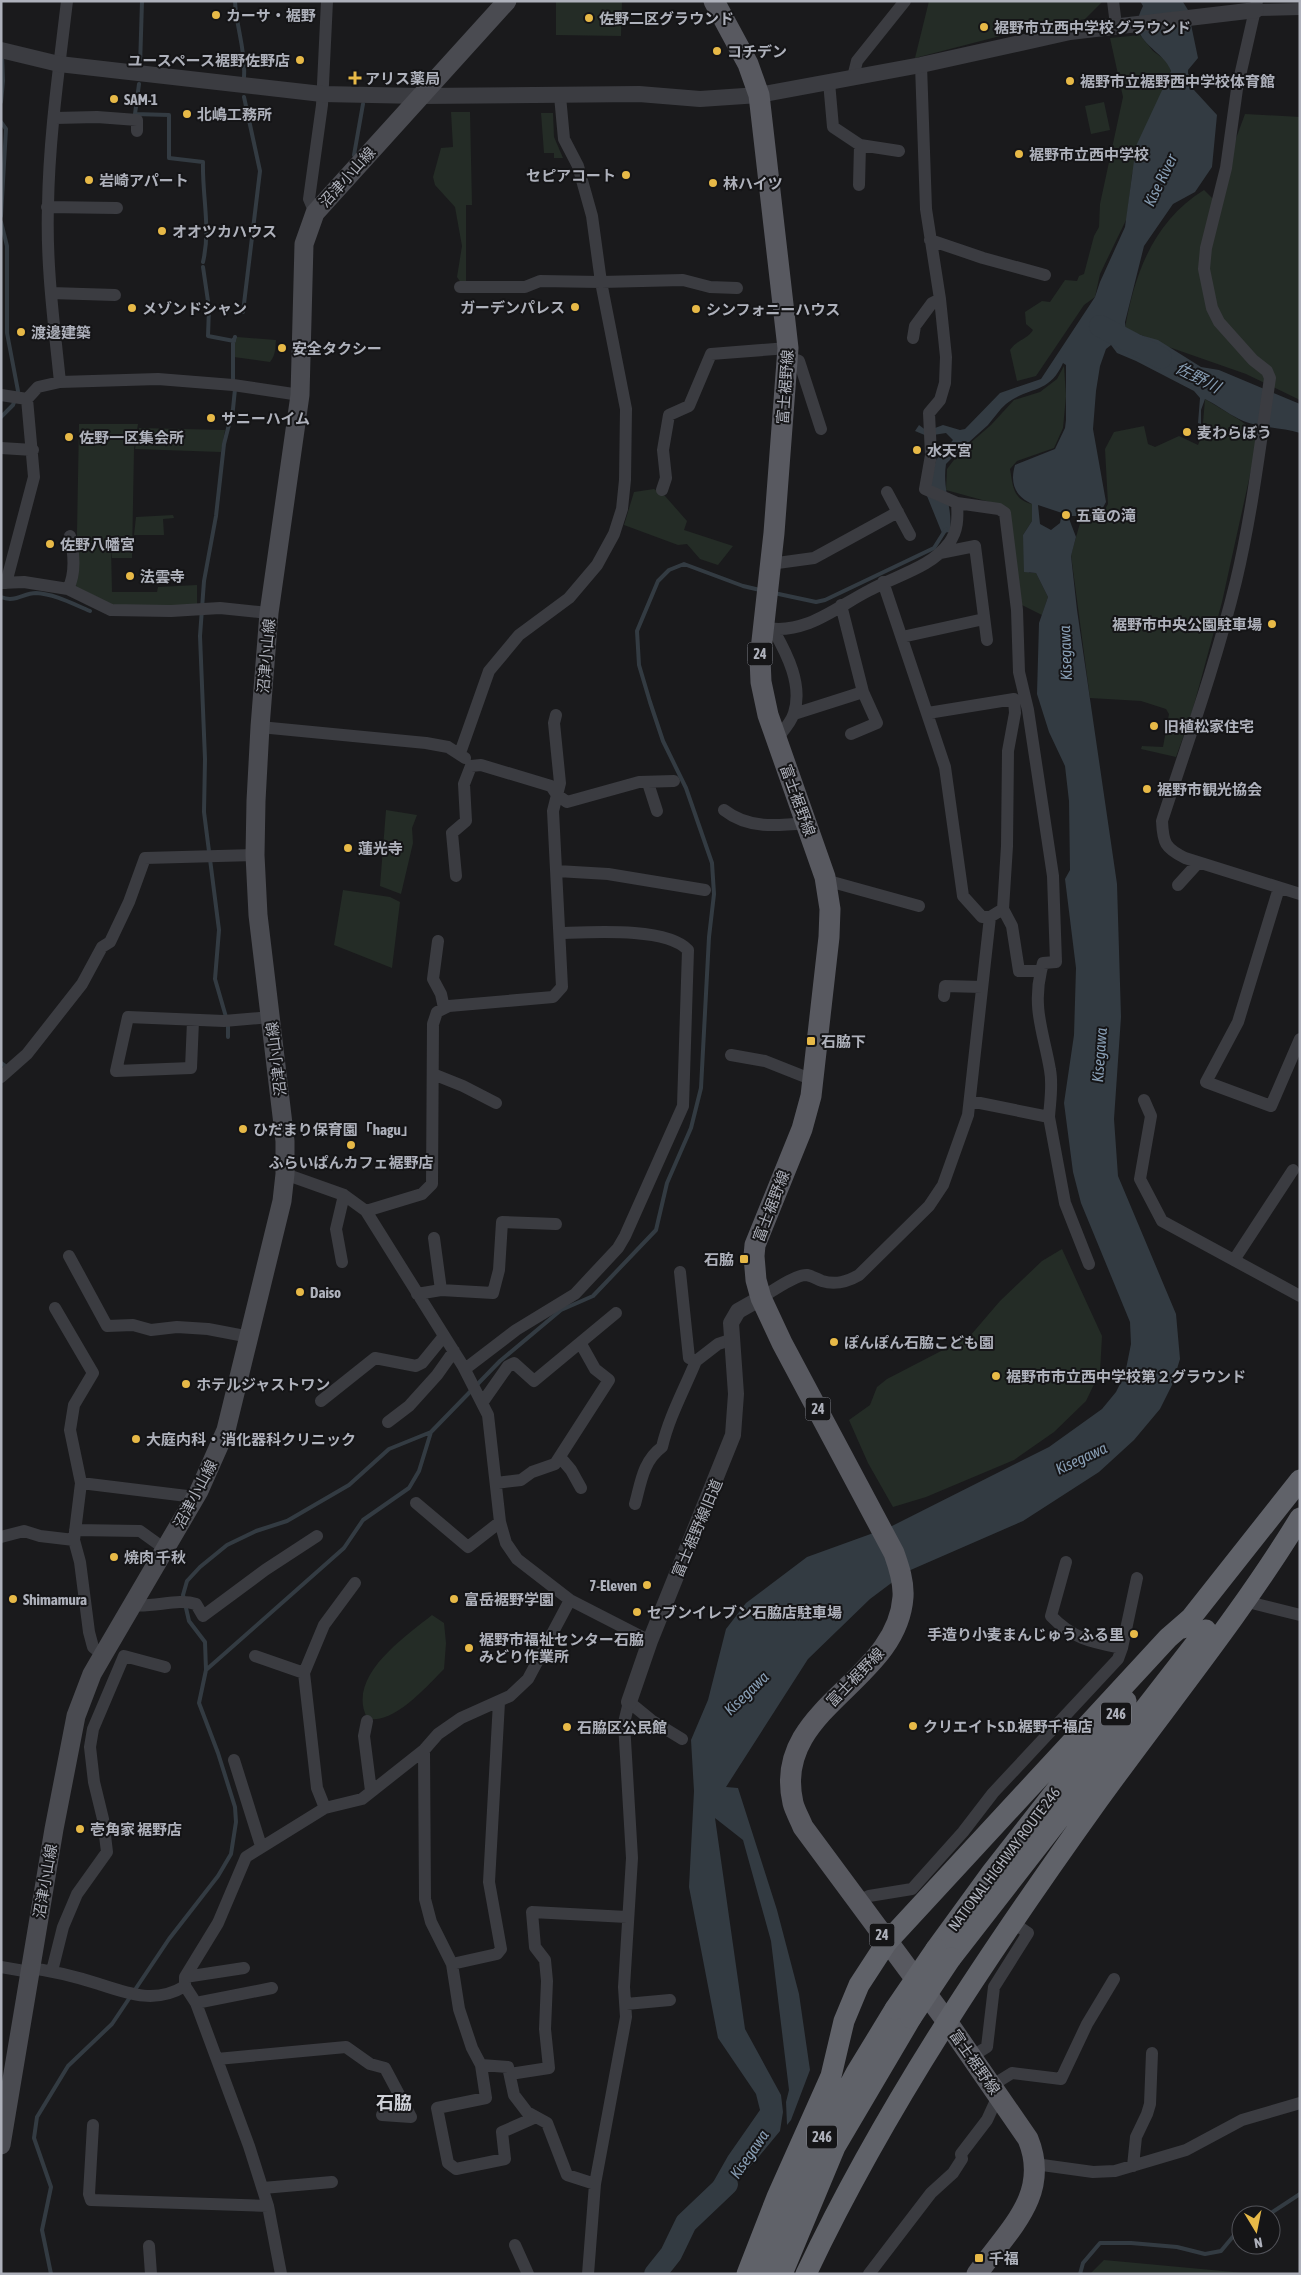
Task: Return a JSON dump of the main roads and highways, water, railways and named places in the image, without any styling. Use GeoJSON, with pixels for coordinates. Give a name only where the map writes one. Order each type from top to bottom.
{"type":"FeatureCollection","features":[{"type":"Feature","properties":{"kind":"highway","name":"NATIONAL HIGHWAY ROUTE 246"},"geometry":{"type":"LineString","coordinates":[[764,2274],[820,2141],[856,2073],[903,2014],[944,1954],[992,1872],[1300,1480]]}},
{"type":"Feature","properties":{"kind":"highway","name":"NATIONAL HIGHWAY ROUTE 246"},"geometry":{"type":"LineString","coordinates":[[944,1954],[1137,1718],[1300,1512]]}},
{"type":"Feature","properties":{"kind":"highway"},"geometry":{"type":"LineString","coordinates":[[806,2274],[858,2170],[905,2088],[1012,1922],[1100,1798],[1270,1566],[1300,1518]]}},
{"type":"Feature","properties":{"kind":"highway"},"geometry":{"type":"LineString","coordinates":[[747,2274],[777,2197],[831,2076],[844,2021],[859,1985],[887,1942],[1168,1638],[1191,1618]]}},
{"type":"Feature","properties":{"kind":"highway","name":"NATIONAL HIGHWAY ROUTE 246"},"geometry":{"type":"LineString","coordinates":[[782,2274],[835,2146],[903,2014]]}},
{"type":"Feature","properties":{"kind":"main road","name":"沼津小山線"},"geometry":{"type":"LineString","coordinates":[[1,2146],[4,2113],[70,1741],[85,1694],[103,1655],[214,1461],[226,1430],[282,1200],[286,1141],[258,915],[255,855],[260,727],[269,613],[300,395],[304,244],[314,213],[507,1]]}},
{"type":"Feature","properties":{"kind":"main road","name":"富士裾野線"},"geometry":{"type":"LineString","coordinates":[[714,1],[748,64],[760,95],[788,352],[770,564],[769,629],[760,659],[761,682],[776,740],[825,880],[830,909],[829,937],[813,1080],[802,1129],[755,1244],[756,1280],[761,1298],[782,1344],[878,1518],[894,1553],[902,1577],[903,1597],[897,1625],[884,1648],[866,1669],[821,1710],[803,1736],[794,1759],[791,1785],[793,1803],[803,1827],[948,2023],[1028,2139],[1035,2164],[1036,2178],[1029,2202],[977,2274]]}},
{"type":"Feature","properties":{"kind":"water","name":"Kise River"},"geometry":{"type":"Polygon","coordinates":[[[1140,1],[1183,2],[1188,10],[1198,58],[1188,70],[1188,74],[1195,79],[1194,90],[1217,115],[1212,167],[1195,192],[1173,204],[1144,246],[1125,322],[1127,345],[1138,342],[1140,335],[1158,340],[1201,367],[1219,370],[1300,404],[1300,433],[1246,422],[1205,399],[1201,410],[1201,424],[1198,423],[1200,398],[1194,391],[1117,353],[1111,345],[1106,349],[1100,366],[1093,429],[1106,502],[1100,513],[1096,516],[1068,516],[1076,537],[1071,556],[1077,610],[1117,884],[1121,1017],[1114,1119],[1118,1176],[1176,1314],[1180,1359],[1172,1385],[1160,1409],[1134,1440],[1099,1472],[1023,1521],[906,1572],[870,1599],[808,1659],[726,1787],[738,1788],[777,1910],[799,1994],[810,2070],[791,2120],[787,2125],[786,2102],[789,2090],[771,1941],[743,1840],[715,1818],[745,2029],[781,2095],[783,2112],[780,2131],[756,2160],[709,2208],[703,2200],[728,2156],[760,2110],[756,2094],[718,2038],[689,1887],[694,1791],[691,1740],[708,1700],[726,1629],[746,1603],[807,1557],[890,1527],[1049,1447],[1102,1409],[1116,1392],[1125,1374],[1131,1344],[1130,1322],[1081,1203],[1073,1172],[1064,1103],[1074,1035],[1076,968],[1065,879],[1070,870],[1069,801],[1065,766],[1049,732],[1037,694],[1039,623],[1048,597],[1036,573],[1024,572],[1023,535],[1032,521],[1032,504],[1017,493],[1013,483],[1015,465],[1055,449],[1065,428],[1066,365],[1063,363],[1057,373],[1045,385],[1022,394],[1006,404],[988,425],[946,464],[945,482],[951,523],[950,532],[942,533],[927,496],[936,460],[953,440],[946,433],[927,436],[915,431],[919,425],[927,431],[943,425],[960,430],[965,429],[1000,393],[1041,379],[1095,297],[1125,227],[1136,146],[1171,71],[1161,56],[1141,36],[1138,28],[1138,18],[1143,6],[1140,1]],[[1038,505],[1040,524],[1051,530],[1060,523],[1062,513],[1038,505]]]}},
{"type":"Feature","properties":{"kind":"waterway"},"geometry":{"type":"LineString","coordinates":[[140,67],[142,1]]}},
{"type":"Feature","properties":{"kind":"waterway"},"geometry":{"type":"LineString","coordinates":[[235,1],[244,57],[244,77]]}},
{"type":"Feature","properties":{"kind":"waterway"},"geometry":{"type":"LineString","coordinates":[[1,102],[3,81],[2,54]]}},
{"type":"Feature","properties":{"kind":"waterway"},"geometry":{"type":"LineString","coordinates":[[139,84],[135,114],[169,115],[169,158],[203,162],[206,224],[203,262]]}},
{"type":"Feature","properties":{"kind":"waterway"},"geometry":{"type":"LineString","coordinates":[[243,312],[260,171],[244,97]]}},
{"type":"Feature","properties":{"kind":"waterway"},"geometry":{"type":"LineString","coordinates":[[354,155],[363,104]]}},
{"type":"Feature","properties":{"kind":"waterway"},"geometry":{"type":"LineString","coordinates":[[1,122],[6,129],[1,216]]}},
{"type":"Feature","properties":{"kind":"waterway"},"geometry":{"type":"LineString","coordinates":[[1,222],[7,246],[7,333],[18,391],[13,405],[1,417]]}},
{"type":"Feature","properties":{"kind":"waterway"},"geometry":{"type":"LineString","coordinates":[[203,267],[209,308],[208,336],[234,341]]}},
{"type":"Feature","properties":{"kind":"waterway","name":"佐野川"},"geometry":{"type":"LineString","coordinates":[[1100,326],[1161,358]]}},
{"type":"Feature","properties":{"kind":"waterway"},"geometry":{"type":"LineString","coordinates":[[233,382],[233,343],[235,337]]}},
{"type":"Feature","properties":{"kind":"waterway"},"geometry":{"type":"LineString","coordinates":[[226,1017],[215,979],[219,930],[204,812],[205,759],[200,636],[204,581],[216,516],[224,444],[233,409],[235,389]]}},
{"type":"Feature","properties":{"kind":"waterway"},"geometry":{"type":"LineString","coordinates":[[774,593],[816,602],[825,600],[934,548],[946,529]]}},
{"type":"Feature","properties":{"kind":"waterway"},"geometry":{"type":"LineString","coordinates":[[51,2274],[42,2230],[51,2187],[34,2138],[37,2117],[68,2066],[112,2024],[169,1939],[218,1876],[231,1854],[236,1822],[235,1807],[218,1753],[199,1703],[206,1670],[344,1548],[363,1520],[409,1488],[419,1471],[431,1432],[500,1361],[561,1310],[593,1296],[656,1230],[667,1183],[691,1128],[701,1088],[709,937],[714,894],[712,863],[686,788],[663,741],[639,665],[637,631],[658,581],[669,570],[684,564],[743,586],[760,590]]}},
{"type":"Feature","properties":{"kind":"waterway"},"geometry":{"type":"LineString","coordinates":[[1,597],[11,599],[31,593],[50,595],[90,611]]}},
{"type":"Feature","properties":{"kind":"waterway"},"geometry":{"type":"LineString","coordinates":[[228,1024],[228,1037]]}},
{"type":"Feature","properties":{"kind":"waterway"},"geometry":{"type":"LineString","coordinates":[[1,1063],[8,1068]]}},
{"type":"Feature","properties":{"kind":"waterway"},"geometry":{"type":"LineString","coordinates":[[206,1670],[205,1642],[189,1621],[183,1595],[187,1581],[200,1567],[227,1545],[256,1531],[287,1521],[349,1485],[389,1449],[431,1432]]}},
{"type":"Feature","properties":{"kind":"waterway","name":"Kisegawa"},"geometry":{"type":"LineString","coordinates":[[655,2274],[671,2254],[686,2223],[727,2184]]}},
{"type":"Feature","properties":{"kind":"waterway"},"geometry":{"type":"LineString","coordinates":[[1281,2206],[1300,2194]]}},
{"type":"Feature","properties":{"kind":"waterway"},"geometry":{"type":"LineString","coordinates":[[1080,2274],[1083,2263],[1100,2243],[1131,2243],[1177,2247],[1205,2254],[1221,2251],[1231,2239]]}},
{"type":"Feature","properties":{"kind":"place","name":"カーサ・裾野"},"geometry":{"type":"Point","coordinates":[216,15]}},
{"type":"Feature","properties":{"kind":"place","name":"佐野二区グラウンド"},"geometry":{"type":"Point","coordinates":[589,18]}},
{"type":"Feature","properties":{"kind":"place","name":"裾野市立西中学校 グラウンド"},"geometry":{"type":"Point","coordinates":[984,27]}},
{"type":"Feature","properties":{"kind":"place","name":"コチデン"},"geometry":{"type":"Point","coordinates":[717,51]}},
{"type":"Feature","properties":{"kind":"place","name":"ユースペース裾野佐野店"},"geometry":{"type":"Point","coordinates":[300,60]}},
{"type":"Feature","properties":{"kind":"place","name":"アリス薬局"},"geometry":{"type":"Point","coordinates":[355,78]}},
{"type":"Feature","properties":{"kind":"place","name":"裾野市立裾野西中学校体育館"},"geometry":{"type":"Point","coordinates":[1070,81]}},
{"type":"Feature","properties":{"kind":"place","name":"SAM-1"},"geometry":{"type":"Point","coordinates":[114,99]}},
{"type":"Feature","properties":{"kind":"place","name":"北嶋工務所"},"geometry":{"type":"Point","coordinates":[187,114]}},
{"type":"Feature","properties":{"kind":"place","name":"裾野市立西中学校"},"geometry":{"type":"Point","coordinates":[1019,154]}},
{"type":"Feature","properties":{"kind":"place","name":"セピアコート"},"geometry":{"type":"Point","coordinates":[626,175]}},
{"type":"Feature","properties":{"kind":"place","name":"岩崎アパート"},"geometry":{"type":"Point","coordinates":[89,180]}},
{"type":"Feature","properties":{"kind":"place","name":"林ハイツ"},"geometry":{"type":"Point","coordinates":[713,183]}},
{"type":"Feature","properties":{"kind":"place","name":"オオツカハウス"},"geometry":{"type":"Point","coordinates":[162,231]}},
{"type":"Feature","properties":{"kind":"place","name":"ガーデンパレス"},"geometry":{"type":"Point","coordinates":[575,307]}},
{"type":"Feature","properties":{"kind":"place","name":"メゾンドシャン"},"geometry":{"type":"Point","coordinates":[132,308]}},
{"type":"Feature","properties":{"kind":"place","name":"シンフォニーハウス"},"geometry":{"type":"Point","coordinates":[696,309]}},
{"type":"Feature","properties":{"kind":"place","name":"渡邊建築"},"geometry":{"type":"Point","coordinates":[21,332]}},
{"type":"Feature","properties":{"kind":"place","name":"安全タクシー"},"geometry":{"type":"Point","coordinates":[282,348]}},
{"type":"Feature","properties":{"kind":"place","name":"サニーハイム"},"geometry":{"type":"Point","coordinates":[211,418]}},
{"type":"Feature","properties":{"kind":"place","name":"麦わらぼう"},"geometry":{"type":"Point","coordinates":[1187,432]}},
{"type":"Feature","properties":{"kind":"place","name":"佐野一区集会所"},"geometry":{"type":"Point","coordinates":[69,437]}},
{"type":"Feature","properties":{"kind":"place","name":"水天宮"},"geometry":{"type":"Point","coordinates":[917,450]}},
{"type":"Feature","properties":{"kind":"place","name":"五竜の滝"},"geometry":{"type":"Point","coordinates":[1066,515]}},
{"type":"Feature","properties":{"kind":"place","name":"佐野八幡宮"},"geometry":{"type":"Point","coordinates":[50,544]}},
{"type":"Feature","properties":{"kind":"place","name":"法雲寺"},"geometry":{"type":"Point","coordinates":[130,576]}},
{"type":"Feature","properties":{"kind":"place","name":"裾野市中央公園駐車場"},"geometry":{"type":"Point","coordinates":[1272,624]}},
{"type":"Feature","properties":{"kind":"place","name":"旧植松家住宅"},"geometry":{"type":"Point","coordinates":[1154,726]}},
{"type":"Feature","properties":{"kind":"place","name":"裾野市観光協会"},"geometry":{"type":"Point","coordinates":[1147,789]}},
{"type":"Feature","properties":{"kind":"place","name":"蓮光寺"},"geometry":{"type":"Point","coordinates":[348,848]}},
{"type":"Feature","properties":{"kind":"place","name":"石脇下"},"geometry":{"type":"Point","coordinates":[811,1041]}},
{"type":"Feature","properties":{"kind":"place","name":"ひだまり保育園「hagu」"},"geometry":{"type":"Point","coordinates":[243,1129]}},
{"type":"Feature","properties":{"kind":"place","name":"ふらいぱんカフェ裾野店"},"geometry":{"type":"Point","coordinates":[351,1145]}},
{"type":"Feature","properties":{"kind":"place","name":"石脇"},"geometry":{"type":"Point","coordinates":[744,1259]}},
{"type":"Feature","properties":{"kind":"place","name":"Daiso"},"geometry":{"type":"Point","coordinates":[300,1292]}},
{"type":"Feature","properties":{"kind":"place","name":"ぽんぽん石脇こども園"},"geometry":{"type":"Point","coordinates":[834,1342]}},
{"type":"Feature","properties":{"kind":"place","name":"裾野市市立西中学校第２グラウンド"},"geometry":{"type":"Point","coordinates":[996,1376]}},
{"type":"Feature","properties":{"kind":"place","name":"ホテルジャストワン"},"geometry":{"type":"Point","coordinates":[186,1384]}},
{"type":"Feature","properties":{"kind":"place","name":"大庭内科・消化器科クリニック"},"geometry":{"type":"Point","coordinates":[136,1439]}},
{"type":"Feature","properties":{"kind":"place","name":"焼肉 千秋"},"geometry":{"type":"Point","coordinates":[114,1557]}},
{"type":"Feature","properties":{"kind":"place","name":"7-Eleven"},"geometry":{"type":"Point","coordinates":[647,1585]}},
{"type":"Feature","properties":{"kind":"place","name":"Shimamura"},"geometry":{"type":"Point","coordinates":[13,1599]}},
{"type":"Feature","properties":{"kind":"place","name":"富岳裾野学園"},"geometry":{"type":"Point","coordinates":[454,1599]}},
{"type":"Feature","properties":{"kind":"place","name":"セブンイレブン石脇店駐車場"},"geometry":{"type":"Point","coordinates":[637,1612]}},
{"type":"Feature","properties":{"kind":"place","name":"手造り小麦まんじゅう ふる里"},"geometry":{"type":"Point","coordinates":[1134,1634]}},
{"type":"Feature","properties":{"kind":"place","name":"裾野市福祉センター石脇 みどり作業所"},"geometry":{"type":"Point","coordinates":[469,1648]}},
{"type":"Feature","properties":{"kind":"place","name":"クリエイトS.D.裾野千福店"},"geometry":{"type":"Point","coordinates":[913,1726]}},
{"type":"Feature","properties":{"kind":"place","name":"石脇区公民館"},"geometry":{"type":"Point","coordinates":[567,1727]}},
{"type":"Feature","properties":{"kind":"place","name":"壱角家 裾野店"},"geometry":{"type":"Point","coordinates":[80,1829]}},
{"type":"Feature","properties":{"kind":"place","name":"千福"},"geometry":{"type":"Point","coordinates":[979,2258]}},
{"type":"Feature","properties":{"kind":"district","name":"石脇"},"geometry":{"type":"Point","coordinates":[394,2102]}}]}
